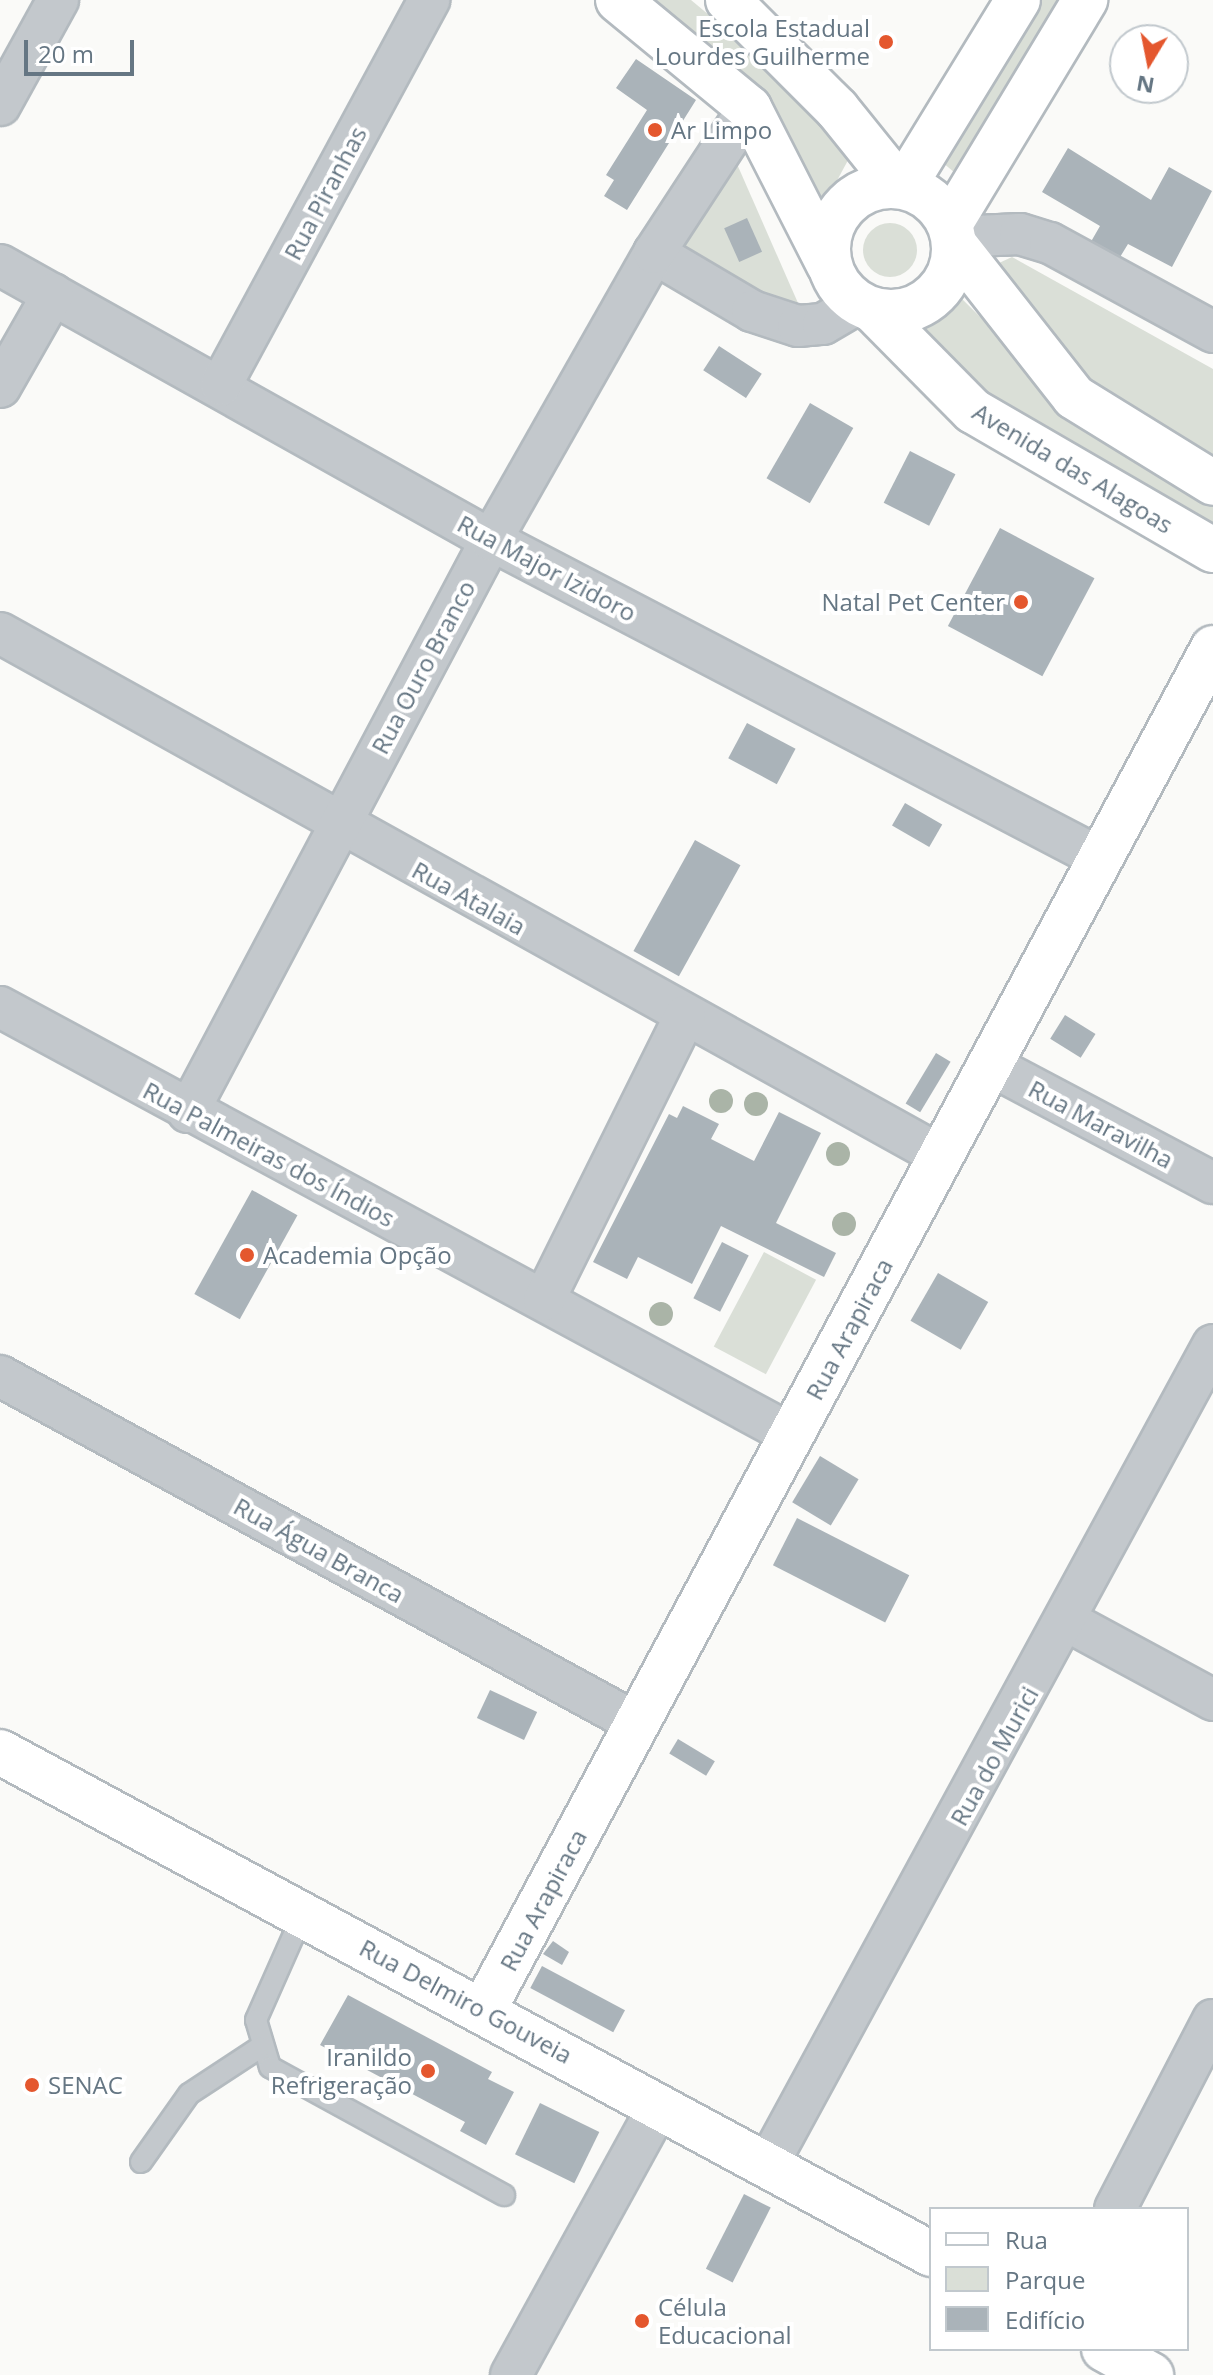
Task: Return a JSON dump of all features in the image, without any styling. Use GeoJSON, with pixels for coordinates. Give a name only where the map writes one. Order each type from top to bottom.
{"type":"FeatureCollection","features":[{"type":"Feature","properties":{"kind":"street"},"geometry":{"type":"LineString","coordinates":[[0,105],[58,0]]}},
{"type":"Feature","properties":{"kind":"street","name":"Rua Piranhas"},"geometry":{"type":"LineString","coordinates":[[221,385],[429,0]]}},
{"type":"Feature","properties":{"kind":"street"},"geometry":{"type":"LineString","coordinates":[[618,0],[749,108],[829,265],[866,307]]}},
{"type":"Feature","properties":{"kind":"street"},"geometry":{"type":"LineString","coordinates":[[728,0],[809,78],[901,186],[932,199],[953,235],[1074,397],[1213,483]]}},
{"type":"Feature","properties":{"kind":"street"},"geometry":{"type":"LineString","coordinates":[[829,265],[836,215],[854,197],[901,186],[1018,0]]}},
{"type":"Feature","properties":{"kind":"street"},"geometry":{"type":"LineString","coordinates":[[654,253],[752,311],[798,326],[823,324],[866,307],[904,310],[932,298],[953,265],[953,235],[1085,0]]}},
{"type":"Feature","properties":{"kind":"street","name":"Rua Ouro Branco"},"geometry":{"type":"LineString","coordinates":[[188,1112],[491,540],[654,253],[749,108]]}},
{"type":"Feature","properties":{"kind":"street"},"geometry":{"type":"LineString","coordinates":[[953,235],[1020,234],[1050,243],[1213,332]]}},
{"type":"Feature","properties":{"kind":"street","name":"Rua Major Izidoro"},"geometry":{"type":"LineString","coordinates":[[0,265],[221,385],[491,540],[1100,858]]}},
{"type":"Feature","properties":{"kind":"street"},"geometry":{"type":"LineString","coordinates":[[0,387],[53,294]]}},
{"type":"Feature","properties":{"kind":"street","name":"Avenida das Alagoas"},"geometry":{"type":"LineString","coordinates":[[866,307],[973,411],[1213,550]]}},
{"type":"Feature","properties":{"kind":"street","name":"Rua Atalaia"},"geometry":{"type":"LineString","coordinates":[[0,633],[339,827],[941,1156]]}},
{"type":"Feature","properties":{"kind":"street","name":"Rua Arapiraca"},"geometry":{"type":"LineString","coordinates":[[484,2009],[1213,648]]}},
{"type":"Feature","properties":{"kind":"street","name":"Rua Palmeiras dos Índios"},"geometry":{"type":"LineString","coordinates":[[0,1007],[188,1112],[792,1435]]}},
{"type":"Feature","properties":{"kind":"street"},"geometry":{"type":"LineString","coordinates":[[544,1300],[685,1016]]}},
{"type":"Feature","properties":{"kind":"street","name":"Rua Maravilha"},"geometry":{"type":"LineString","coordinates":[[990,1065],[1213,1183]]}},
{"type":"Feature","properties":{"kind":"street","name":"Rua do Murici"},"geometry":{"type":"LineString","coordinates":[[768,2164],[1069,1622],[1213,1345]]}},
{"type":"Feature","properties":{"kind":"street","name":"Rua Água Branca"},"geometry":{"type":"LineString","coordinates":[[0,1376],[638,1724]]}},
{"type":"Feature","properties":{"kind":"street"},"geometry":{"type":"LineString","coordinates":[[1069,1622],[1213,1700]]}},
{"type":"Feature","properties":{"kind":"street","name":"Rua Delmiro Gouveia"},"geometry":{"type":"LineString","coordinates":[[0,1752],[484,2009],[929,2253]]}},
{"type":"Feature","properties":{"kind":"street"},"geometry":{"type":"LineString","coordinates":[[1116,2207],[1213,2020]]}},
{"type":"Feature","properties":{"kind":"street"},"geometry":{"type":"LineString","coordinates":[[511,2375],[659,2106]]}},
{"type":"Feature","properties":{"kind":"street"},"geometry":{"type":"LineString","coordinates":[[1108,2351],[1151,2375]]}},
{"type":"Feature","properties":{"kind":"lane"},"geometry":{"type":"LineString","coordinates":[[303,1914],[262,1998],[259,2048],[270,2067],[504,2195]]}},
{"type":"Feature","properties":{"kind":"lane"},"geometry":{"type":"LineString","coordinates":[[141,2162],[189,2094],[259,2048]]}},
{"type":"Feature","properties":{"kind":"green space"},"geometry":{"type":"Polygon","coordinates":[[[627,0],[691,0],[859,140],[821,210],[627,0]]]}},
{"type":"Feature","properties":{"kind":"green space"},"geometry":{"type":"Polygon","coordinates":[[[1033,0],[1061,0],[955,173],[935,156],[1033,0]]]}},
{"type":"Feature","properties":{"kind":"green space"},"geometry":{"type":"Polygon","coordinates":[[[733,155],[798,303],[790,314],[679,250],[733,155]]]}},
{"type":"Feature","properties":{"kind":"green space"},"geometry":{"type":"Polygon","coordinates":[[[890,223],[909,231],[917,250],[909,269],[890,277],[871,269],[863,250],[871,231],[890,223]]]}},
{"type":"Feature","properties":{"kind":"green space"},"geometry":{"type":"Polygon","coordinates":[[[1012,257],[1213,369],[1213,455],[1078,378],[999,263],[1012,257]]]}},
{"type":"Feature","properties":{"kind":"green space"},"geometry":{"type":"Polygon","coordinates":[[[955,292],[1079,415],[1213,491],[1213,532],[1036,432],[904,332],[955,292]]]}},
{"type":"Feature","properties":{"kind":"green space"},"geometry":{"type":"Polygon","coordinates":[[[764,1252],[816,1280],[766,1374],[714,1346],[764,1252]]]}},
{"type":"Feature","properties":{"kind":"building"},"geometry":{"type":"Polygon","coordinates":[[[636,59],[696,100],[627,210],[604,196],[614,180],[606,175],[647,110],[616,88],[636,59]]]}},
{"type":"Feature","properties":{"kind":"building"},"geometry":{"type":"Polygon","coordinates":[[[1068,148],[1151,200],[1169,167],[1212,191],[1172,267],[1128,244],[1114,267],[1085,252],[1100,226],[1042,192],[1068,148]]]}},
{"type":"Feature","properties":{"kind":"building"},"geometry":{"type":"Polygon","coordinates":[[[747,218],[762,252],[739,262],[724,228],[747,218]]]}},
{"type":"Feature","properties":{"kind":"building"},"geometry":{"type":"Polygon","coordinates":[[[719,346],[762,374],[746,398],[703,370],[719,346]]]}},
{"type":"Feature","properties":{"kind":"building"},"geometry":{"type":"Polygon","coordinates":[[[810,403],[853,428],[810,503],[766,478],[810,403]]]}},
{"type":"Feature","properties":{"kind":"building"},"geometry":{"type":"Polygon","coordinates":[[[910,451],[955,474],[929,526],[884,503],[910,451]]]}},
{"type":"Feature","properties":{"kind":"building","name":"Natal Pet Center"},"geometry":{"type":"Polygon","coordinates":[[[1000,528],[1094,578],[1042,676],[948,626],[1000,528]]]}},
{"type":"Feature","properties":{"kind":"building"},"geometry":{"type":"Polygon","coordinates":[[[747,723],[796,749],[777,784],[728,758],[747,723]]]}},
{"type":"Feature","properties":{"kind":"building"},"geometry":{"type":"Polygon","coordinates":[[[905,803],[942,824],[929,847],[892,826],[905,803]]]}},
{"type":"Feature","properties":{"kind":"building"},"geometry":{"type":"Polygon","coordinates":[[[695,840],[740,865],[679,976],[633,951],[695,840]]]}},
{"type":"Feature","properties":{"kind":"building"},"geometry":{"type":"Polygon","coordinates":[[[1065,1015],[1096,1034],[1081,1058],[1050,1039],[1065,1015]]]}},
{"type":"Feature","properties":{"kind":"building"},"geometry":{"type":"Polygon","coordinates":[[[936,1053],[951,1062],[920,1112],[906,1104],[936,1053]]]}},
{"type":"Feature","properties":{"kind":"building"},"geometry":{"type":"Polygon","coordinates":[[[683,1106],[719,1124],[711,1139],[754,1161],[779,1112],[821,1133],[776,1223],[836,1253],[824,1277],[721,1226],[692,1284],[638,1257],[627,1279],[593,1262],[669,1114],[677,1118],[683,1106]]]}},
{"type":"Feature","properties":{"kind":"building","name":"Academia Opção"},"geometry":{"type":"Polygon","coordinates":[[[252,1190],[297,1215],[240,1319],[194,1294],[252,1190]]]}},
{"type":"Feature","properties":{"kind":"building"},"geometry":{"type":"Polygon","coordinates":[[[722,1242],[749,1256],[720,1312],[693,1298],[722,1242]]]}},
{"type":"Feature","properties":{"kind":"building"},"geometry":{"type":"Polygon","coordinates":[[[938,1273],[988,1302],[961,1350],[910,1321],[938,1273]]]}},
{"type":"Feature","properties":{"kind":"building"},"geometry":{"type":"Polygon","coordinates":[[[820,1456],[859,1479],[831,1525],[792,1502],[820,1456]]]}},
{"type":"Feature","properties":{"kind":"building"},"geometry":{"type":"Polygon","coordinates":[[[797,1518],[909,1575],[885,1622],[773,1565],[797,1518]]]}},
{"type":"Feature","properties":{"kind":"building"},"geometry":{"type":"Polygon","coordinates":[[[490,1690],[537,1712],[524,1740],[477,1718],[490,1690]]]}},
{"type":"Feature","properties":{"kind":"building"},"geometry":{"type":"Polygon","coordinates":[[[678,1739],[715,1761],[706,1776],[669,1754],[678,1739]]]}},
{"type":"Feature","properties":{"kind":"building"},"geometry":{"type":"Polygon","coordinates":[[[553,1941],[569,1952],[562,1965],[543,1954],[553,1941]]]}},
{"type":"Feature","properties":{"kind":"building"},"geometry":{"type":"Polygon","coordinates":[[[542,1966],[625,2010],[613,2032],[530,1988],[542,1966]]]}},
{"type":"Feature","properties":{"kind":"building"},"geometry":{"type":"Polygon","coordinates":[[[348,1995],[492,2072],[488,2079],[514,2092],[486,2145],[460,2131],[465,2122],[320,2045],[348,1995]]]}},
{"type":"Feature","properties":{"kind":"building"},"geometry":{"type":"Polygon","coordinates":[[[540,2103],[599,2132],[574,2183],[515,2154],[540,2103]]]}},
{"type":"Feature","properties":{"kind":"building"},"geometry":{"type":"Polygon","coordinates":[[[744,2194],[771,2208],[733,2282],[706,2269],[744,2194]]]}},
{"type":"Feature","properties":{"kind":"place","name":"Escola Estadual Lourdes Guilherme"},"geometry":{"type":"Point","coordinates":[886,42]}},
{"type":"Feature","properties":{"kind":"place","name":"Ar Limpo"},"geometry":{"type":"Point","coordinates":[655,130]}},
{"type":"Feature","properties":{"kind":"place","name":"Natal Pet Center"},"geometry":{"type":"Point","coordinates":[1021,602]}},
{"type":"Feature","properties":{"kind":"place","name":"Academia Opção"},"geometry":{"type":"Point","coordinates":[247,1255]}},
{"type":"Feature","properties":{"kind":"place","name":"Iranildo Refrigeração"},"geometry":{"type":"Point","coordinates":[428,2071]}},
{"type":"Feature","properties":{"kind":"place","name":"SENAC"},"geometry":{"type":"Point","coordinates":[32,2085]}},
{"type":"Feature","properties":{"kind":"place","name":"Célula Educacional"},"geometry":{"type":"Point","coordinates":[642,2321]}}]}
